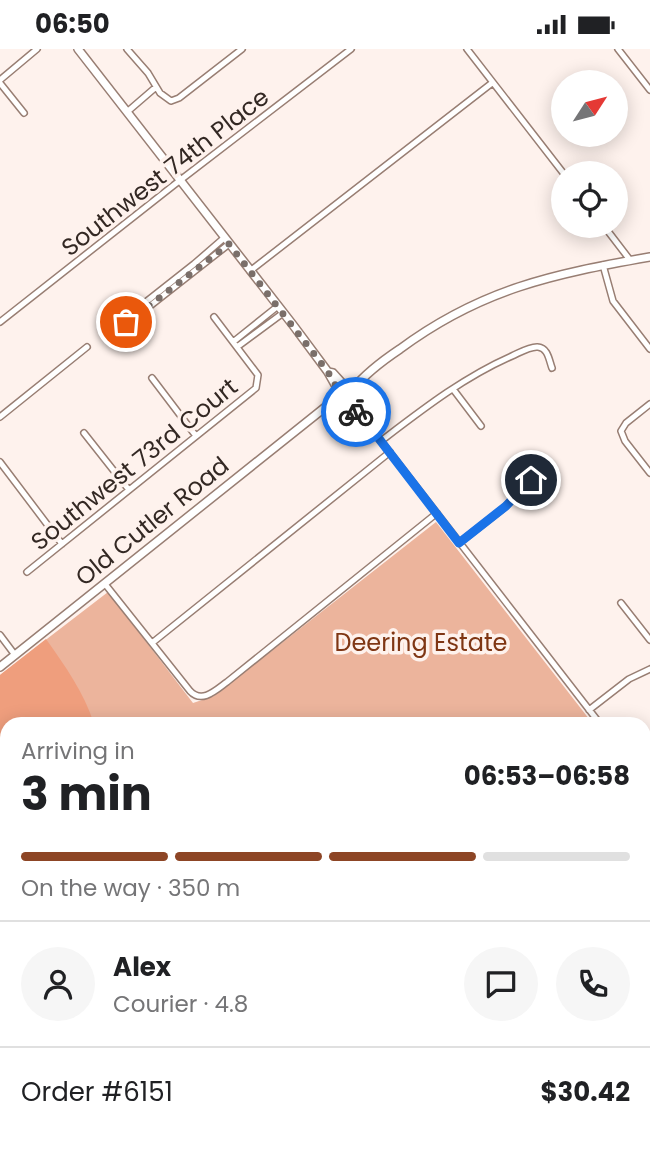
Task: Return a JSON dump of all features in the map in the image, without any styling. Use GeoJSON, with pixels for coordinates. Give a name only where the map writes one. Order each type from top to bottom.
{"type":"FeatureCollection","features":[{"type":"Feature","properties":{"kind":"main road"},"geometry":{"type":"LineString","coordinates":[[78,49],[343,392]]}},
{"type":"Feature","properties":{"kind":"main road","name":"Old Cutler Road"},"geometry":{"type":"LineString","coordinates":[[0,667],[357,379],[360,380],[417,337],[468,307],[529,282],[650,257]]}},
{"type":"Feature","properties":{"kind":"street"},"geometry":{"type":"LineString","coordinates":[[24,113],[0,81],[37,49]]}},
{"type":"Feature","properties":{"kind":"street"},"geometry":{"type":"LineString","coordinates":[[127,49],[148,73],[164,98],[171,101],[242,49]]}},
{"type":"Feature","properties":{"kind":"street","name":"Southwest 74th Place"},"geometry":{"type":"LineString","coordinates":[[0,322],[351,49]]}},
{"type":"Feature","properties":{"kind":"street"},"geometry":{"type":"LineString","coordinates":[[467,49],[554,161]]}},
{"type":"Feature","properties":{"kind":"street"},"geometry":{"type":"LineString","coordinates":[[618,49],[650,90]]}},
{"type":"Feature","properties":{"kind":"street"},"geometry":{"type":"LineString","coordinates":[[250,271],[492,83]]}},
{"type":"Feature","properties":{"kind":"street"},"geometry":{"type":"LineString","coordinates":[[126,110],[156,87]]}},
{"type":"Feature","properties":{"kind":"street"},"geometry":{"type":"LineString","coordinates":[[613,238],[630,260]]}},
{"type":"Feature","properties":{"kind":"street"},"geometry":{"type":"LineString","coordinates":[[125,322],[226,241]]}},
{"type":"Feature","properties":{"kind":"street"},"geometry":{"type":"LineString","coordinates":[[603,265],[613,301],[650,349]]}},
{"type":"Feature","properties":{"kind":"street","name":"Southwest 73rd Court"},"geometry":{"type":"LineString","coordinates":[[27,572],[255,389],[258,375],[235,345],[280,309]]}},
{"type":"Feature","properties":{"kind":"street"},"geometry":{"type":"LineString","coordinates":[[214,317],[235,345]]}},
{"type":"Feature","properties":{"kind":"street"},"geometry":{"type":"LineString","coordinates":[[0,417],[87,347]]}},
{"type":"Feature","properties":{"kind":"street"},"geometry":{"type":"LineString","coordinates":[[381,441],[485,368],[536,347],[547,353],[552,368]]}},
{"type":"Feature","properties":{"kind":"street"},"geometry":{"type":"LineString","coordinates":[[152,378],[196,436]]}},
{"type":"Feature","properties":{"kind":"street"},"geometry":{"type":"LineString","coordinates":[[453,389],[481,426]]}},
{"type":"Feature","properties":{"kind":"street"},"geometry":{"type":"LineString","coordinates":[[343,392],[595,717]]}},
{"type":"Feature","properties":{"kind":"street"},"geometry":{"type":"LineString","coordinates":[[650,404],[622,427],[623,437],[650,473]]}},
{"type":"Feature","properties":{"kind":"street"},"geometry":{"type":"LineString","coordinates":[[84,433],[129,490]]}},
{"type":"Feature","properties":{"kind":"street"},"geometry":{"type":"LineString","coordinates":[[152,643],[390,452]]}},
{"type":"Feature","properties":{"kind":"street"},"geometry":{"type":"LineString","coordinates":[[0,464],[62,544]]}},
{"type":"Feature","properties":{"kind":"street"},"geometry":{"type":"LineString","coordinates":[[459,543],[506,506],[528,482],[552,474]]}},
{"type":"Feature","properties":{"kind":"street"},"geometry":{"type":"LineString","coordinates":[[105,584],[191,693],[198,698],[219,688],[437,513]]}},
{"type":"Feature","properties":{"kind":"street"},"geometry":{"type":"LineString","coordinates":[[621,603],[650,639]]}},
{"type":"Feature","properties":{"kind":"street"},"geometry":{"type":"LineString","coordinates":[[0,635],[15,655]]}},
{"type":"Feature","properties":{"kind":"street"},"geometry":{"type":"LineString","coordinates":[[589,710],[630,678],[650,669]]}},
{"type":"Feature","properties":{"kind":"green space","name":"Deering Estate"},"geometry":{"type":"Polygon","coordinates":[[[436,522],[588,717],[0,717],[0,675],[108,592],[193,703],[214,696],[436,522]]]}},
{"type":"Feature","properties":{"kind":"shaded area"},"geometry":{"type":"Polygon","coordinates":[[[46,639],[67,669],[92,717],[0,717],[0,675],[46,639]]]}},
{"type":"Feature","properties":{"kind":"way so far"},"geometry":{"type":"LineString","coordinates":[[126,322],[117,321],[117,330],[124,331],[132,319],[229,244],[328,372],[337,388],[337,397],[347,402],[356,412]]}},
{"type":"Feature","properties":{"kind":"route"},"geometry":{"type":"LineString","coordinates":[[356,412],[459,543],[506,506],[531,480]]}}]}
